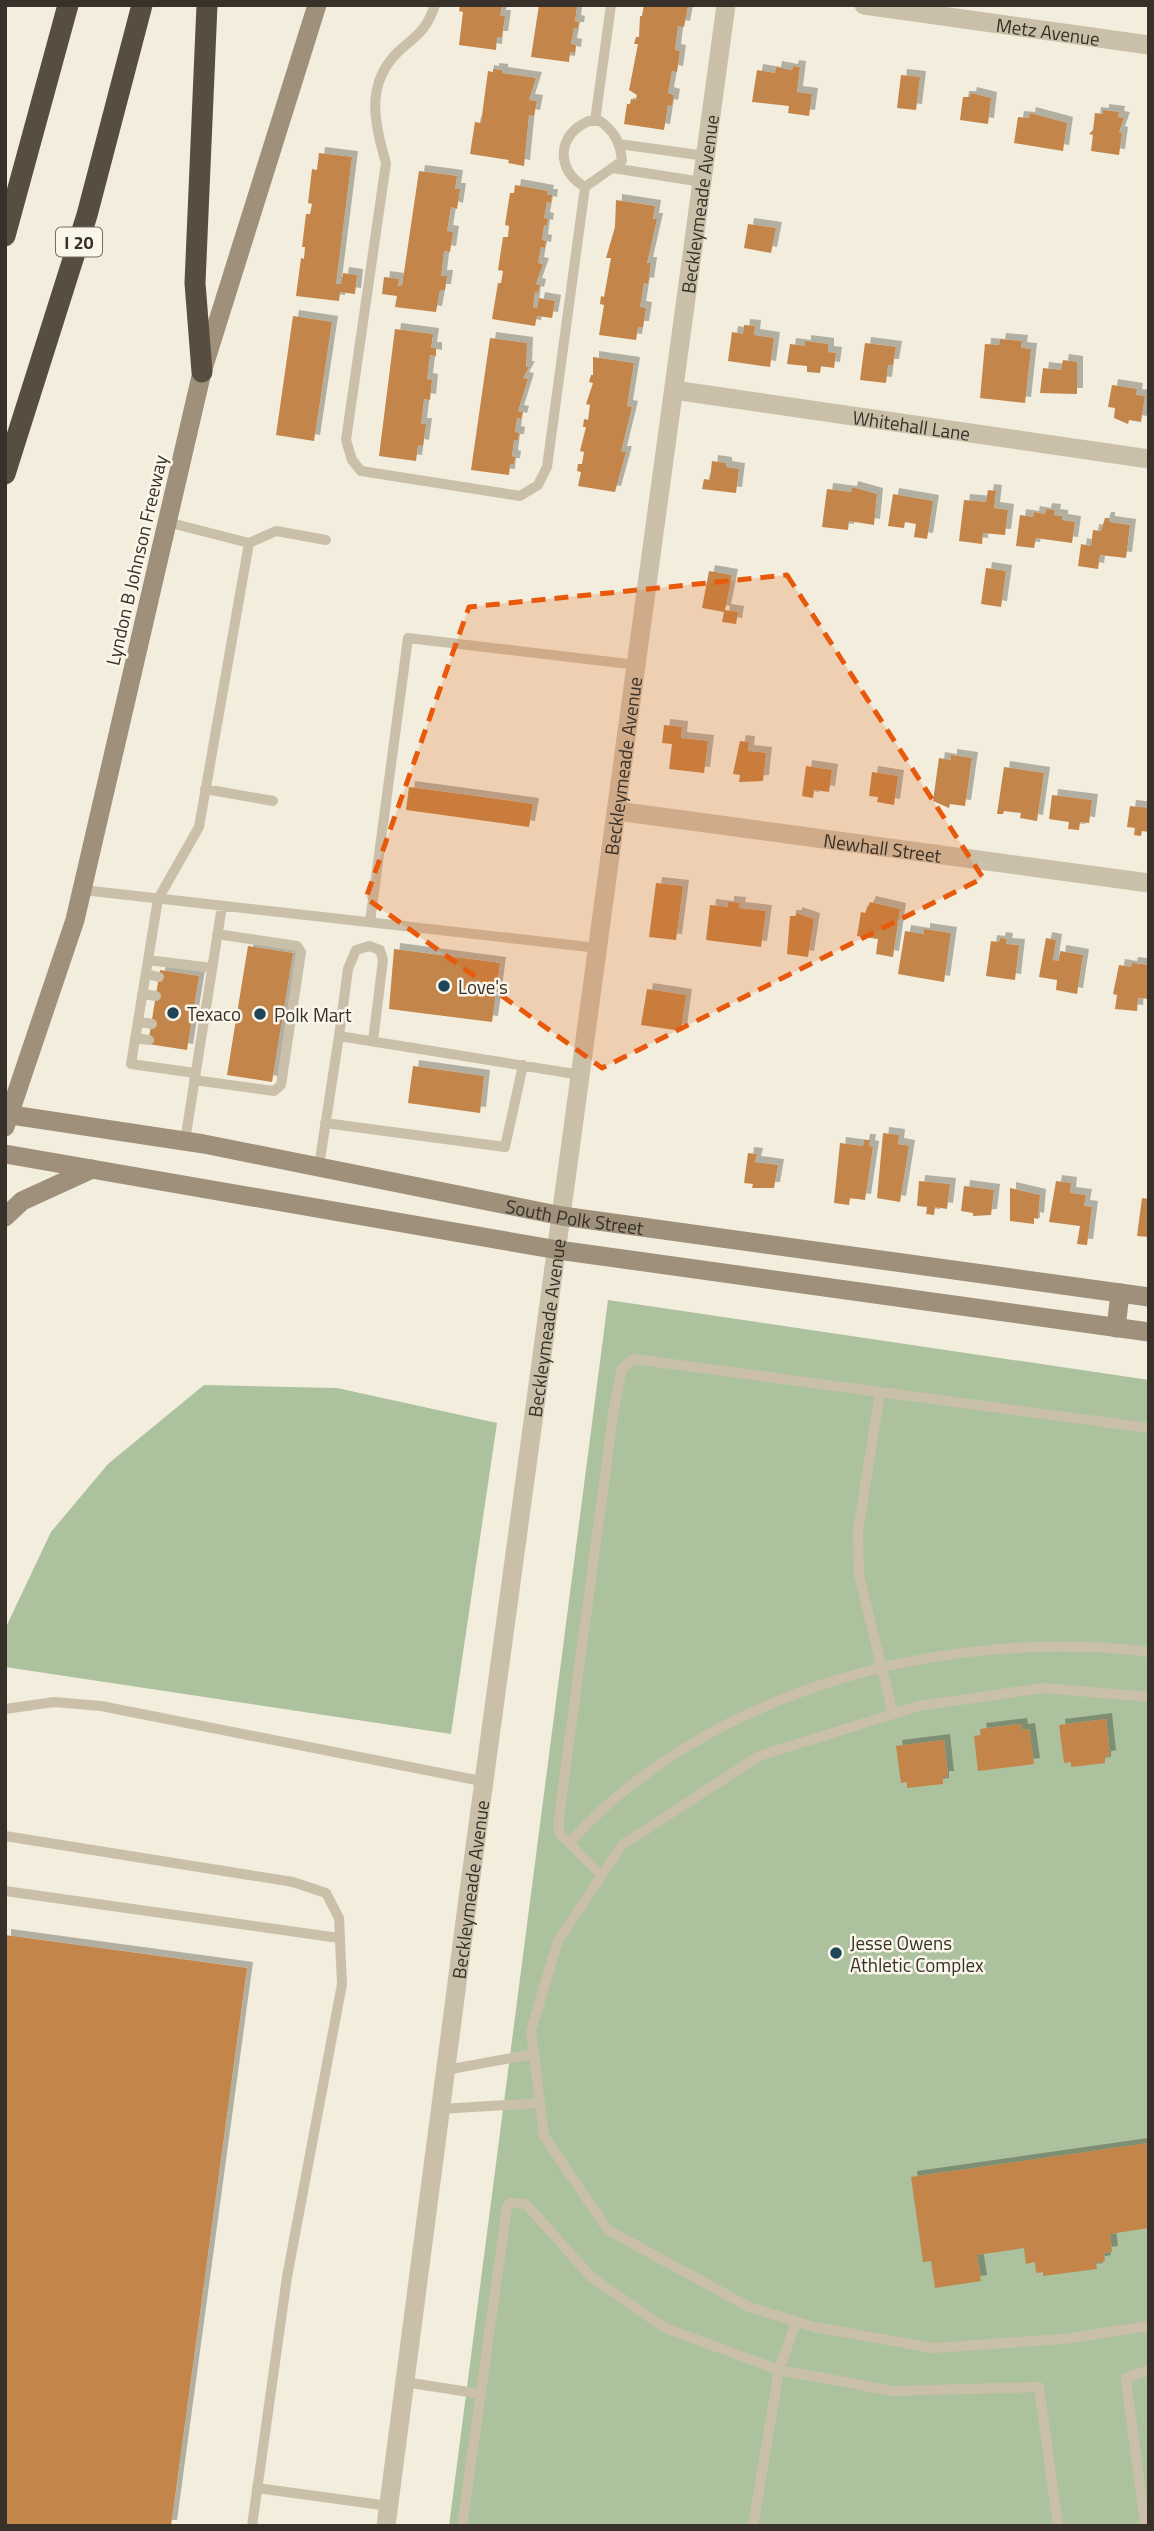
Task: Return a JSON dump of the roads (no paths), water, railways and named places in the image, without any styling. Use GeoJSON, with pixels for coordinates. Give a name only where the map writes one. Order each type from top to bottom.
{"type":"FeatureCollection","features":[{"type":"Feature","properties":{"kind":"highway"},"geometry":{"type":"LineString","coordinates":[[5,236],[68,5]]}},
{"type":"Feature","properties":{"kind":"highway","name":"I 20"},"geometry":{"type":"LineString","coordinates":[[5,474],[87,215],[142,5]]}},
{"type":"Feature","properties":{"kind":"highway"},"geometry":{"type":"LineString","coordinates":[[202,372],[195,283],[207,5]]}},
{"type":"Feature","properties":{"kind":"main road","name":"Lyndon B Johnson Freeway"},"geometry":{"type":"LineString","coordinates":[[7,1119],[83,890],[202,372],[317,5]]}},
{"type":"Feature","properties":{"kind":"main road","name":"South Polk Street"},"geometry":{"type":"LineString","coordinates":[[7,1119],[185,1141],[562,1216],[1149,1297]]}},
{"type":"Feature","properties":{"kind":"main road","name":"South Polk Street"},"geometry":{"type":"LineString","coordinates":[[5,1154],[558,1250],[1149,1332]]}},
{"type":"Feature","properties":{"kind":"main road"},"geometry":{"type":"LineString","coordinates":[[5,1217],[22,1201],[93,1169]]}},
{"type":"Feature","properties":{"kind":"main road"},"geometry":{"type":"LineString","coordinates":[[1116,1328],[1120,1293]]}},
{"type":"Feature","properties":{"kind":"street","name":"Beckleymeade Avenue"},"geometry":{"type":"LineString","coordinates":[[388,2516],[440,2109],[726,5]]}},
{"type":"Feature","properties":{"kind":"street","name":"Metz Avenue"},"geometry":{"type":"LineString","coordinates":[[864,5],[1149,44]]}},
{"type":"Feature","properties":{"kind":"street","name":"Whitehall Lane"},"geometry":{"type":"LineString","coordinates":[[674,390],[1149,459]]}},
{"type":"Feature","properties":{"kind":"street","name":"Newhall Street"},"geometry":{"type":"LineString","coordinates":[[617,811],[1149,883]]}},
{"type":"Feature","properties":{"kind":"lane"},"geometry":{"type":"LineString","coordinates":[[435,5],[428,24],[416,40],[400,50],[385,67],[374,95],[376,130],[386,163],[346,440],[352,460],[361,471],[520,496],[538,485],[547,467],[585,187],[622,161],[619,144],[609,128],[595,121],[579,125],[570,133],[562,153],[568,174],[585,187]]}},
{"type":"Feature","properties":{"kind":"lane"},"geometry":{"type":"LineString","coordinates":[[595,121],[611,5]]}},
{"type":"Feature","properties":{"kind":"lane"},"geometry":{"type":"LineString","coordinates":[[619,144],[706,156]]}},
{"type":"Feature","properties":{"kind":"lane"},"geometry":{"type":"LineString","coordinates":[[613,168],[702,182]]}},
{"type":"Feature","properties":{"kind":"lane"},"geometry":{"type":"LineString","coordinates":[[167,522],[249,543],[276,531],[327,540]]}},
{"type":"Feature","properties":{"kind":"lane"},"geometry":{"type":"LineString","coordinates":[[218,934],[297,946],[302,952],[281,1085],[274,1091],[131,1064],[158,899],[199,827],[249,543]]}},
{"type":"Feature","properties":{"kind":"lane"},"geometry":{"type":"LineString","coordinates":[[370,922],[408,638],[637,666]]}},
{"type":"Feature","properties":{"kind":"lane"},"geometry":{"type":"LineString","coordinates":[[205,789],[273,801]]}},
{"type":"Feature","properties":{"kind":"lane"},"geometry":{"type":"LineString","coordinates":[[83,890],[598,948]]}},
{"type":"Feature","properties":{"kind":"lane"},"geometry":{"type":"LineString","coordinates":[[185,1141],[222,906]]}},
{"type":"Feature","properties":{"kind":"lane"},"geometry":{"type":"LineString","coordinates":[[319,1166],[348,969],[356,950],[369,946],[380,950],[383,960],[373,1041]]}},
{"type":"Feature","properties":{"kind":"lane"},"geometry":{"type":"LineString","coordinates":[[148,960],[212,968]]}},
{"type":"Feature","properties":{"kind":"lane"},"geometry":{"type":"LineString","coordinates":[[146,974],[159,977]]}},
{"type":"Feature","properties":{"kind":"lane"},"geometry":{"type":"LineString","coordinates":[[198,982],[209,984]]}},
{"type":"Feature","properties":{"kind":"lane"},"geometry":{"type":"LineString","coordinates":[[142,994],[156,996]]}},
{"type":"Feature","properties":{"kind":"lane"},"geometry":{"type":"LineString","coordinates":[[195,1002],[206,1003]]}},
{"type":"Feature","properties":{"kind":"lane"},"geometry":{"type":"LineString","coordinates":[[138,1021],[152,1024]]}},
{"type":"Feature","properties":{"kind":"lane"},"geometry":{"type":"LineString","coordinates":[[191,1030],[202,1031]]}},
{"type":"Feature","properties":{"kind":"lane"},"geometry":{"type":"LineString","coordinates":[[339,1036],[581,1075]]}},
{"type":"Feature","properties":{"kind":"lane"},"geometry":{"type":"LineString","coordinates":[[135,1038],[149,1040]]}},
{"type":"Feature","properties":{"kind":"lane"},"geometry":{"type":"LineString","coordinates":[[188,1046],[200,1048]]}},
{"type":"Feature","properties":{"kind":"lane"},"geometry":{"type":"LineString","coordinates":[[325,1123],[505,1147],[523,1065]]}},
{"type":"Feature","properties":{"kind":"lane"},"geometry":{"type":"LineString","coordinates":[[602,1876],[560,1834],[558,1825],[614,1408],[622,1368],[634,1359],[1149,1428]]}},
{"type":"Feature","properties":{"kind":"lane"},"geometry":{"type":"LineString","coordinates":[[880,1392],[858,1531],[859,1575],[893,1714]]}},
{"type":"Feature","properties":{"kind":"lane"},"geometry":{"type":"LineString","coordinates":[[569,1843],[603,1806],[663,1759],[761,1708],[880,1667],[1011,1646],[1111,1647],[1149,1652]]}},
{"type":"Feature","properties":{"kind":"lane"},"geometry":{"type":"LineString","coordinates":[[1149,1697],[1043,1688],[919,1706],[759,1756],[622,1844],[558,1941],[531,2031],[544,2136],[608,2230],[750,2307],[796,2322],[933,2348],[1063,2339],[1149,2326]]}},
{"type":"Feature","properties":{"kind":"lane"},"geometry":{"type":"LineString","coordinates":[[5,1709],[54,1702],[102,1706],[486,1782]]}},
{"type":"Feature","properties":{"kind":"lane"},"geometry":{"type":"LineString","coordinates":[[5,1836],[293,1882],[326,1894],[339,1918],[342,1984],[287,2277],[252,2526]]}},
{"type":"Feature","properties":{"kind":"lane"},"geometry":{"type":"LineString","coordinates":[[5,1891],[340,1938]]}},
{"type":"Feature","properties":{"kind":"lane"},"geometry":{"type":"LineString","coordinates":[[446,2070],[533,2054]]}},
{"type":"Feature","properties":{"kind":"lane"},"geometry":{"type":"LineString","coordinates":[[440,2109],[540,2103]]}},
{"type":"Feature","properties":{"kind":"lane"},"geometry":{"type":"LineString","coordinates":[[462,2526],[507,2207],[510,2203],[526,2204],[591,2277],[665,2328],[779,2370],[893,2391],[1039,2387],[1058,2526]]}},
{"type":"Feature","properties":{"kind":"lane"},"geometry":{"type":"LineString","coordinates":[[753,2526],[779,2370],[796,2322]]}},
{"type":"Feature","properties":{"kind":"lane"},"geometry":{"type":"LineString","coordinates":[[1145,2526],[1126,2378],[1149,2370]]}},
{"type":"Feature","properties":{"kind":"lane"},"geometry":{"type":"LineString","coordinates":[[405,2382],[481,2394]]}},
{"type":"Feature","properties":{"kind":"lane"},"geometry":{"type":"LineString","coordinates":[[257,2488],[388,2516]]}},
{"type":"Feature","properties":{"kind":"place","name":"Love's"},"geometry":{"type":"Point","coordinates":[444,986]}},
{"type":"Feature","properties":{"kind":"place","name":"Texaco"},"geometry":{"type":"Point","coordinates":[173,1013]}},
{"type":"Feature","properties":{"kind":"place","name":"Polk Mart"},"geometry":{"type":"Point","coordinates":[260,1014]}},
{"type":"Feature","properties":{"kind":"place","name":"Jesse Owens Athletic Complex"},"geometry":{"type":"Point","coordinates":[836,1953]}}]}
